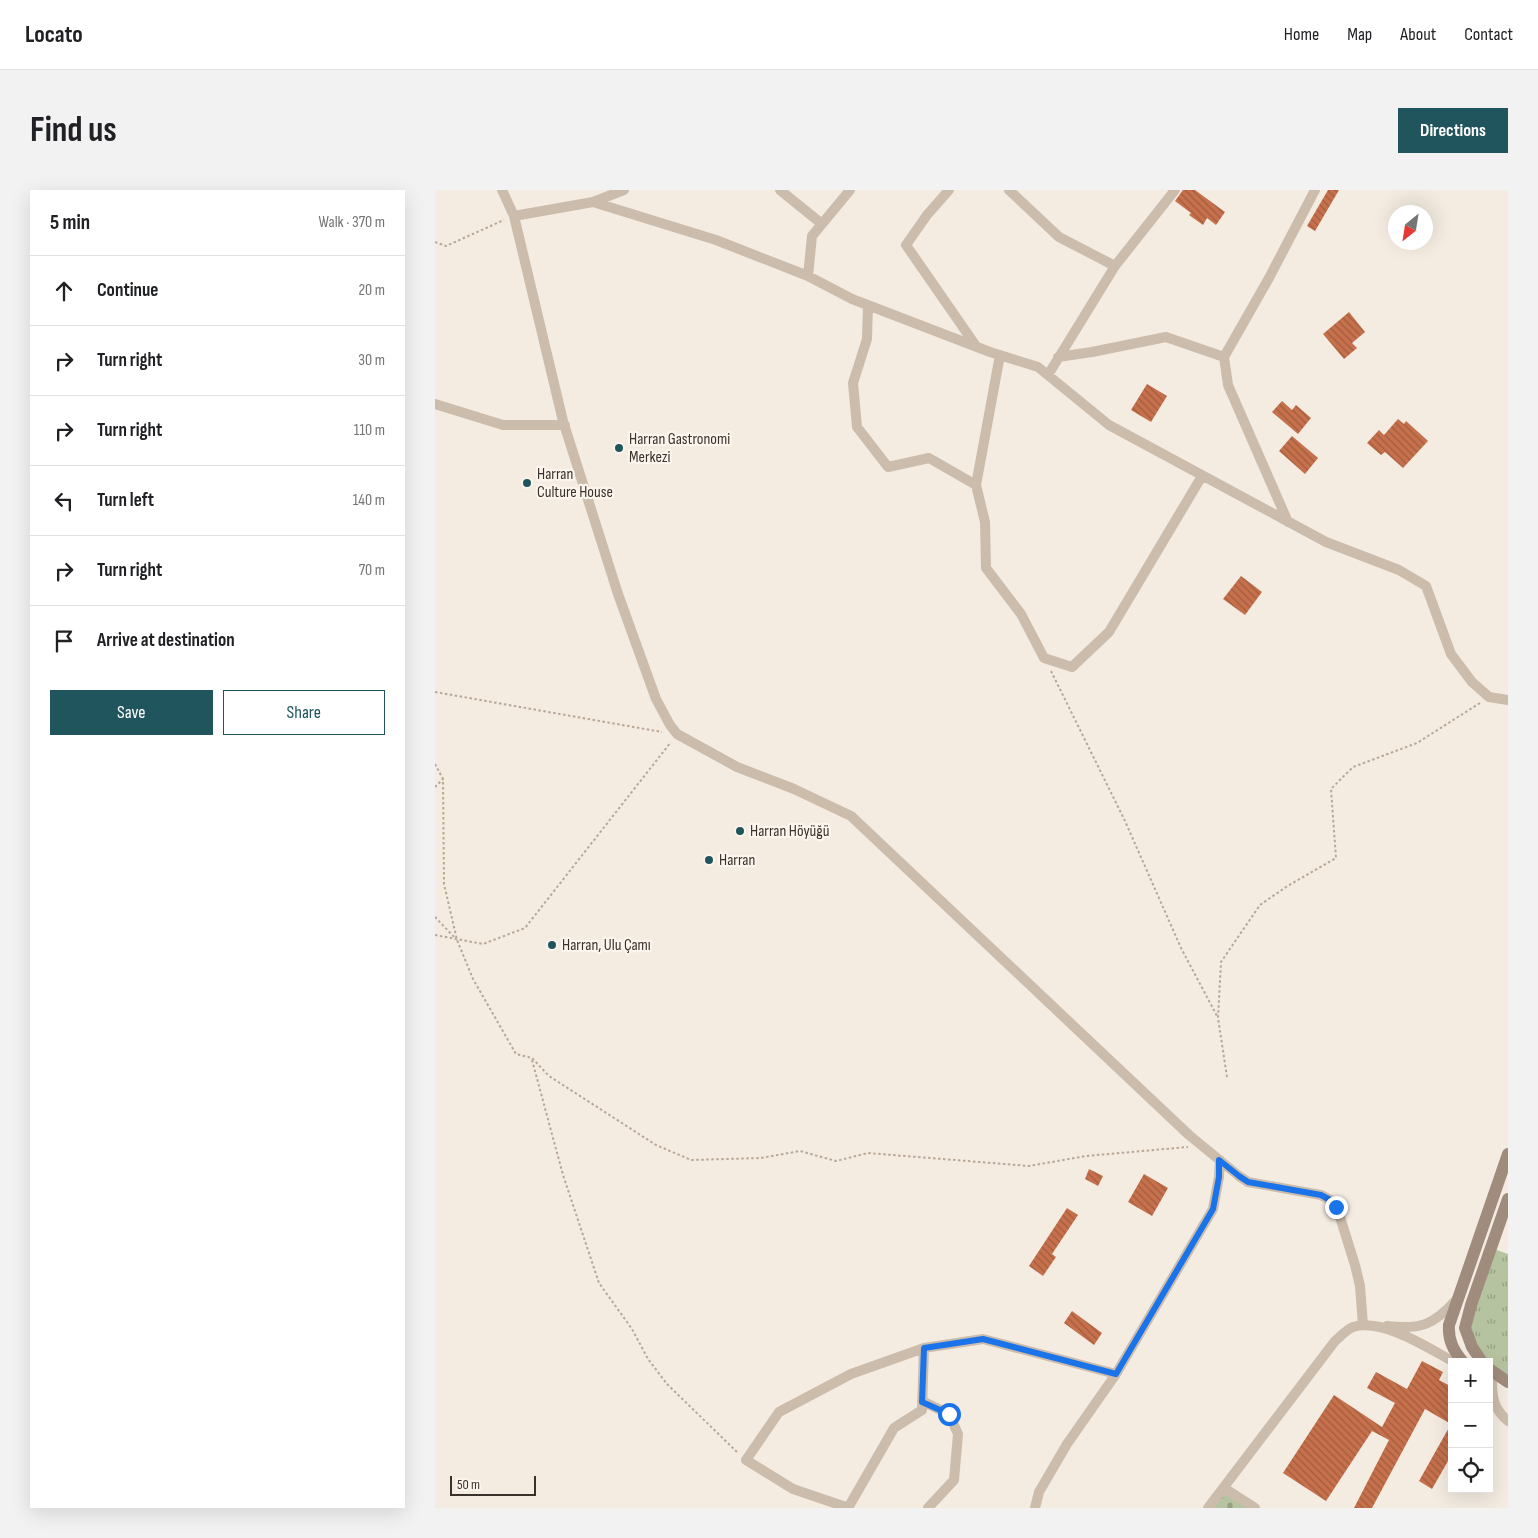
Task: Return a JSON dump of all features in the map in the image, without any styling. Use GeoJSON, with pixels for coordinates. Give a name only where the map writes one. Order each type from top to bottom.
{"type":"FeatureCollection","features":[{"type":"Feature","properties":{"kind":"main road"},"geometry":{"type":"LineString","coordinates":[[1460,1358],[1452,1346],[1449,1325],[1508,1154]]}},
{"type":"Feature","properties":{"kind":"main road"},"geometry":{"type":"LineString","coordinates":[[1479,1358],[1471,1347],[1465,1328],[1471,1305],[1508,1199]]}},
{"type":"Feature","properties":{"kind":"main road"},"geometry":{"type":"LineString","coordinates":[[1493,1378],[1508,1382]]}},
{"type":"Feature","properties":{"kind":"main road"},"geometry":{"type":"LineString","coordinates":[[1493,1379],[1508,1387]]}},
{"type":"Feature","properties":{"kind":"street"},"geometry":{"type":"LineString","coordinates":[[501,190],[514,216],[565,426],[619,594],[656,699],[670,725],[677,734],[737,767],[794,789],[851,816],[1189,1136],[1239,1176],[1248,1182],[1321,1195],[1332,1201],[1340,1217],[1355,1265],[1367,1325]]}},
{"type":"Feature","properties":{"kind":"street"},"geometry":{"type":"LineString","coordinates":[[514,216],[593,202],[624,190]]}},
{"type":"Feature","properties":{"kind":"street"},"geometry":{"type":"LineString","coordinates":[[780,190],[822,224]]}},
{"type":"Feature","properties":{"kind":"street"},"geometry":{"type":"LineString","coordinates":[[808,276],[812,236],[850,190]]}},
{"type":"Feature","properties":{"kind":"street"},"geometry":{"type":"LineString","coordinates":[[949,190],[927,215],[906,245],[975,346]]}},
{"type":"Feature","properties":{"kind":"street"},"geometry":{"type":"LineString","coordinates":[[1009,190],[1059,237],[1115,266]]}},
{"type":"Feature","properties":{"kind":"street"},"geometry":{"type":"LineString","coordinates":[[1048,375],[1115,266],[1175,190]]}},
{"type":"Feature","properties":{"kind":"street"},"geometry":{"type":"LineString","coordinates":[[1288,522],[1228,385],[1224,357],[1269,278],[1315,190]]}},
{"type":"Feature","properties":{"kind":"street"},"geometry":{"type":"LineString","coordinates":[[593,202],[716,240],[808,276],[852,299],[975,346],[1038,367],[1109,425],[1326,542],[1399,570],[1426,586],[1451,654],[1472,682],[1489,697],[1508,700]]}},
{"type":"Feature","properties":{"kind":"street"},"geometry":{"type":"LineString","coordinates":[[869,305],[867,339],[853,383],[857,427],[889,468],[929,458],[976,485]]}},
{"type":"Feature","properties":{"kind":"street"},"geometry":{"type":"LineString","coordinates":[[1058,357],[1166,338],[1224,357]]}},
{"type":"Feature","properties":{"kind":"street"},"geometry":{"type":"LineString","coordinates":[[1000,355],[976,485],[985,522],[986,568],[1021,614],[1044,658],[1072,667],[1109,632],[1202,476]]}},
{"type":"Feature","properties":{"kind":"street"},"geometry":{"type":"LineString","coordinates":[[435,404],[503,425],[565,426]]}},
{"type":"Feature","properties":{"kind":"street"},"geometry":{"type":"LineString","coordinates":[[1035,1508],[1039,1492],[1067,1444],[1116,1374],[1213,1209],[1219,1177],[1219,1160]]}},
{"type":"Feature","properties":{"kind":"street"},"geometry":{"type":"LineString","coordinates":[[1208,1508],[1335,1341],[1345,1332],[1352,1328],[1367,1325],[1399,1327],[1423,1325],[1435,1320],[1459,1297]]}},
{"type":"Feature","properties":{"kind":"street"},"geometry":{"type":"LineString","coordinates":[[1367,1325],[1385,1328],[1448,1359]]}},
{"type":"Feature","properties":{"kind":"street"},"geometry":{"type":"LineString","coordinates":[[924,1348],[922,1410],[894,1428],[848,1508],[793,1489],[746,1460],[779,1412],[851,1374],[924,1348],[983,1339],[1116,1374]]}},
{"type":"Feature","properties":{"kind":"street"},"geometry":{"type":"LineString","coordinates":[[1493,1398],[1499,1414],[1508,1421]]}},
{"type":"Feature","properties":{"kind":"street"},"geometry":{"type":"LineString","coordinates":[[922,1402],[949,1414],[958,1434],[954,1480],[928,1508]]}},
{"type":"Feature","properties":{"kind":"street"},"geometry":{"type":"LineString","coordinates":[[1224,1488],[1255,1508]]}},
{"type":"Feature","properties":{"kind":"path"},"geometry":{"type":"LineString","coordinates":[[435,242],[445,246],[514,216]]}},
{"type":"Feature","properties":{"kind":"path"},"geometry":{"type":"LineString","coordinates":[[1044,658],[1125,821],[1181,948],[1218,1018]]}},
{"type":"Feature","properties":{"kind":"path"},"geometry":{"type":"LineString","coordinates":[[435,692],[677,734],[525,928],[483,944],[435,934]]}},
{"type":"Feature","properties":{"kind":"path"},"geometry":{"type":"LineString","coordinates":[[1227,1078],[1218,1018],[1221,962],[1260,905],[1286,887],[1336,858],[1331,789],[1353,767],[1417,744],[1489,697]]}},
{"type":"Feature","properties":{"kind":"path"},"geometry":{"type":"LineString","coordinates":[[435,764],[443,779],[444,884],[457,940],[473,979],[516,1054],[532,1058],[549,1076],[656,1145],[691,1160],[761,1158],[800,1151],[835,1161],[868,1153],[1029,1166],[1085,1156],[1203,1146]]}},
{"type":"Feature","properties":{"kind":"path"},"geometry":{"type":"LineString","coordinates":[[435,787],[443,779]]}},
{"type":"Feature","properties":{"kind":"path"},"geometry":{"type":"LineString","coordinates":[[435,916],[457,940]]}},
{"type":"Feature","properties":{"kind":"path"},"geometry":{"type":"LineString","coordinates":[[532,1058],[563,1175],[599,1283],[632,1329],[648,1359],[667,1384],[746,1460]]}},
{"type":"Feature","properties":{"kind":"green space"},"geometry":{"type":"Polygon","coordinates":[[[1491,1248],[1508,1254],[1508,1382],[1493,1372],[1493,1358],[1481,1358],[1467,1318],[1491,1248]]]}},
{"type":"Feature","properties":{"kind":"green space"},"geometry":{"type":"Polygon","coordinates":[[[1224,1488],[1255,1508],[1208,1508],[1224,1488]]]}},
{"type":"Feature","properties":{"kind":"building"},"geometry":{"type":"Polygon","coordinates":[[[1183,190],[1195,190],[1225,212],[1216,225],[1207,218],[1203,225],[1189,215],[1191,213],[1175,201],[1183,190]]]}},
{"type":"Feature","properties":{"kind":"building"},"geometry":{"type":"Polygon","coordinates":[[[1328,190],[1339,190],[1315,231],[1307,226],[1328,190]]]}},
{"type":"Feature","properties":{"kind":"building"},"geometry":{"type":"Polygon","coordinates":[[[1349,312],[1365,332],[1352,343],[1357,348],[1344,359],[1323,334],[1349,312]]]}},
{"type":"Feature","properties":{"kind":"building"},"geometry":{"type":"Polygon","coordinates":[[[1147,384],[1167,396],[1151,422],[1131,410],[1147,384]]]}},
{"type":"Feature","properties":{"kind":"building"},"geometry":{"type":"Polygon","coordinates":[[[1282,401],[1292,410],[1296,405],[1311,418],[1298,434],[1272,412],[1282,401]]]}},
{"type":"Feature","properties":{"kind":"building"},"geometry":{"type":"Polygon","coordinates":[[[1398,419],[1404,424],[1406,421],[1428,441],[1403,468],[1385,452],[1381,455],[1367,443],[1379,430],[1384,435],[1398,419]]]}},
{"type":"Feature","properties":{"kind":"building"},"geometry":{"type":"Polygon","coordinates":[[[1292,436],[1318,458],[1305,474],[1279,451],[1292,436]]]}},
{"type":"Feature","properties":{"kind":"building"},"geometry":{"type":"Polygon","coordinates":[[[1241,576],[1262,592],[1245,615],[1223,599],[1241,576]]]}},
{"type":"Feature","properties":{"kind":"building"},"geometry":{"type":"Polygon","coordinates":[[[1089,1169],[1103,1176],[1098,1186],[1085,1179],[1089,1169]]]}},
{"type":"Feature","properties":{"kind":"building"},"geometry":{"type":"Polygon","coordinates":[[[1144,1174],[1168,1188],[1152,1216],[1128,1202],[1144,1174]]]}},
{"type":"Feature","properties":{"kind":"building"},"geometry":{"type":"Polygon","coordinates":[[[1067,1208],[1078,1215],[1052,1254],[1056,1257],[1043,1276],[1029,1266],[1067,1208]]]}},
{"type":"Feature","properties":{"kind":"building"},"geometry":{"type":"Polygon","coordinates":[[[1072,1311],[1102,1333],[1094,1345],[1064,1323],[1072,1311]]]}},
{"type":"Feature","properties":{"kind":"building"},"geometry":{"type":"Polygon","coordinates":[[[1422,1361],[1443,1372],[1439,1380],[1448,1385],[1448,1422],[1425,1409],[1372,1508],[1354,1508],[1389,1440],[1372,1431],[1326,1501],[1283,1473],[1334,1395],[1382,1427],[1395,1403],[1367,1388],[1376,1372],[1407,1389],[1422,1361]]]}},
{"type":"Feature","properties":{"kind":"building"},"geometry":{"type":"Polygon","coordinates":[[[1448,1429],[1448,1461],[1432,1489],[1419,1481],[1448,1429]]]}},
{"type":"Feature","properties":{"kind":"place","name":"Harran Gastronomi Merkezi"},"geometry":{"type":"Point","coordinates":[619,448]}},
{"type":"Feature","properties":{"kind":"place","name":"Harran Culture House"},"geometry":{"type":"Point","coordinates":[527,483]}},
{"type":"Feature","properties":{"kind":"place","name":"Harran Höyüğü"},"geometry":{"type":"Point","coordinates":[740,831]}},
{"type":"Feature","properties":{"kind":"place","name":"Harran"},"geometry":{"type":"Point","coordinates":[709,860]}},
{"type":"Feature","properties":{"kind":"place","name":"Harran, Ulu Çamı"},"geometry":{"type":"Point","coordinates":[552,945]}},
{"type":"Feature","properties":{"kind":"route"},"geometry":{"type":"LineString","coordinates":[[949,1414],[922,1402],[924,1348],[983,1339],[1116,1374],[1213,1209],[1219,1177],[1219,1160],[1248,1182],[1321,1195],[1332,1201],[1336,1207]]}}]}
